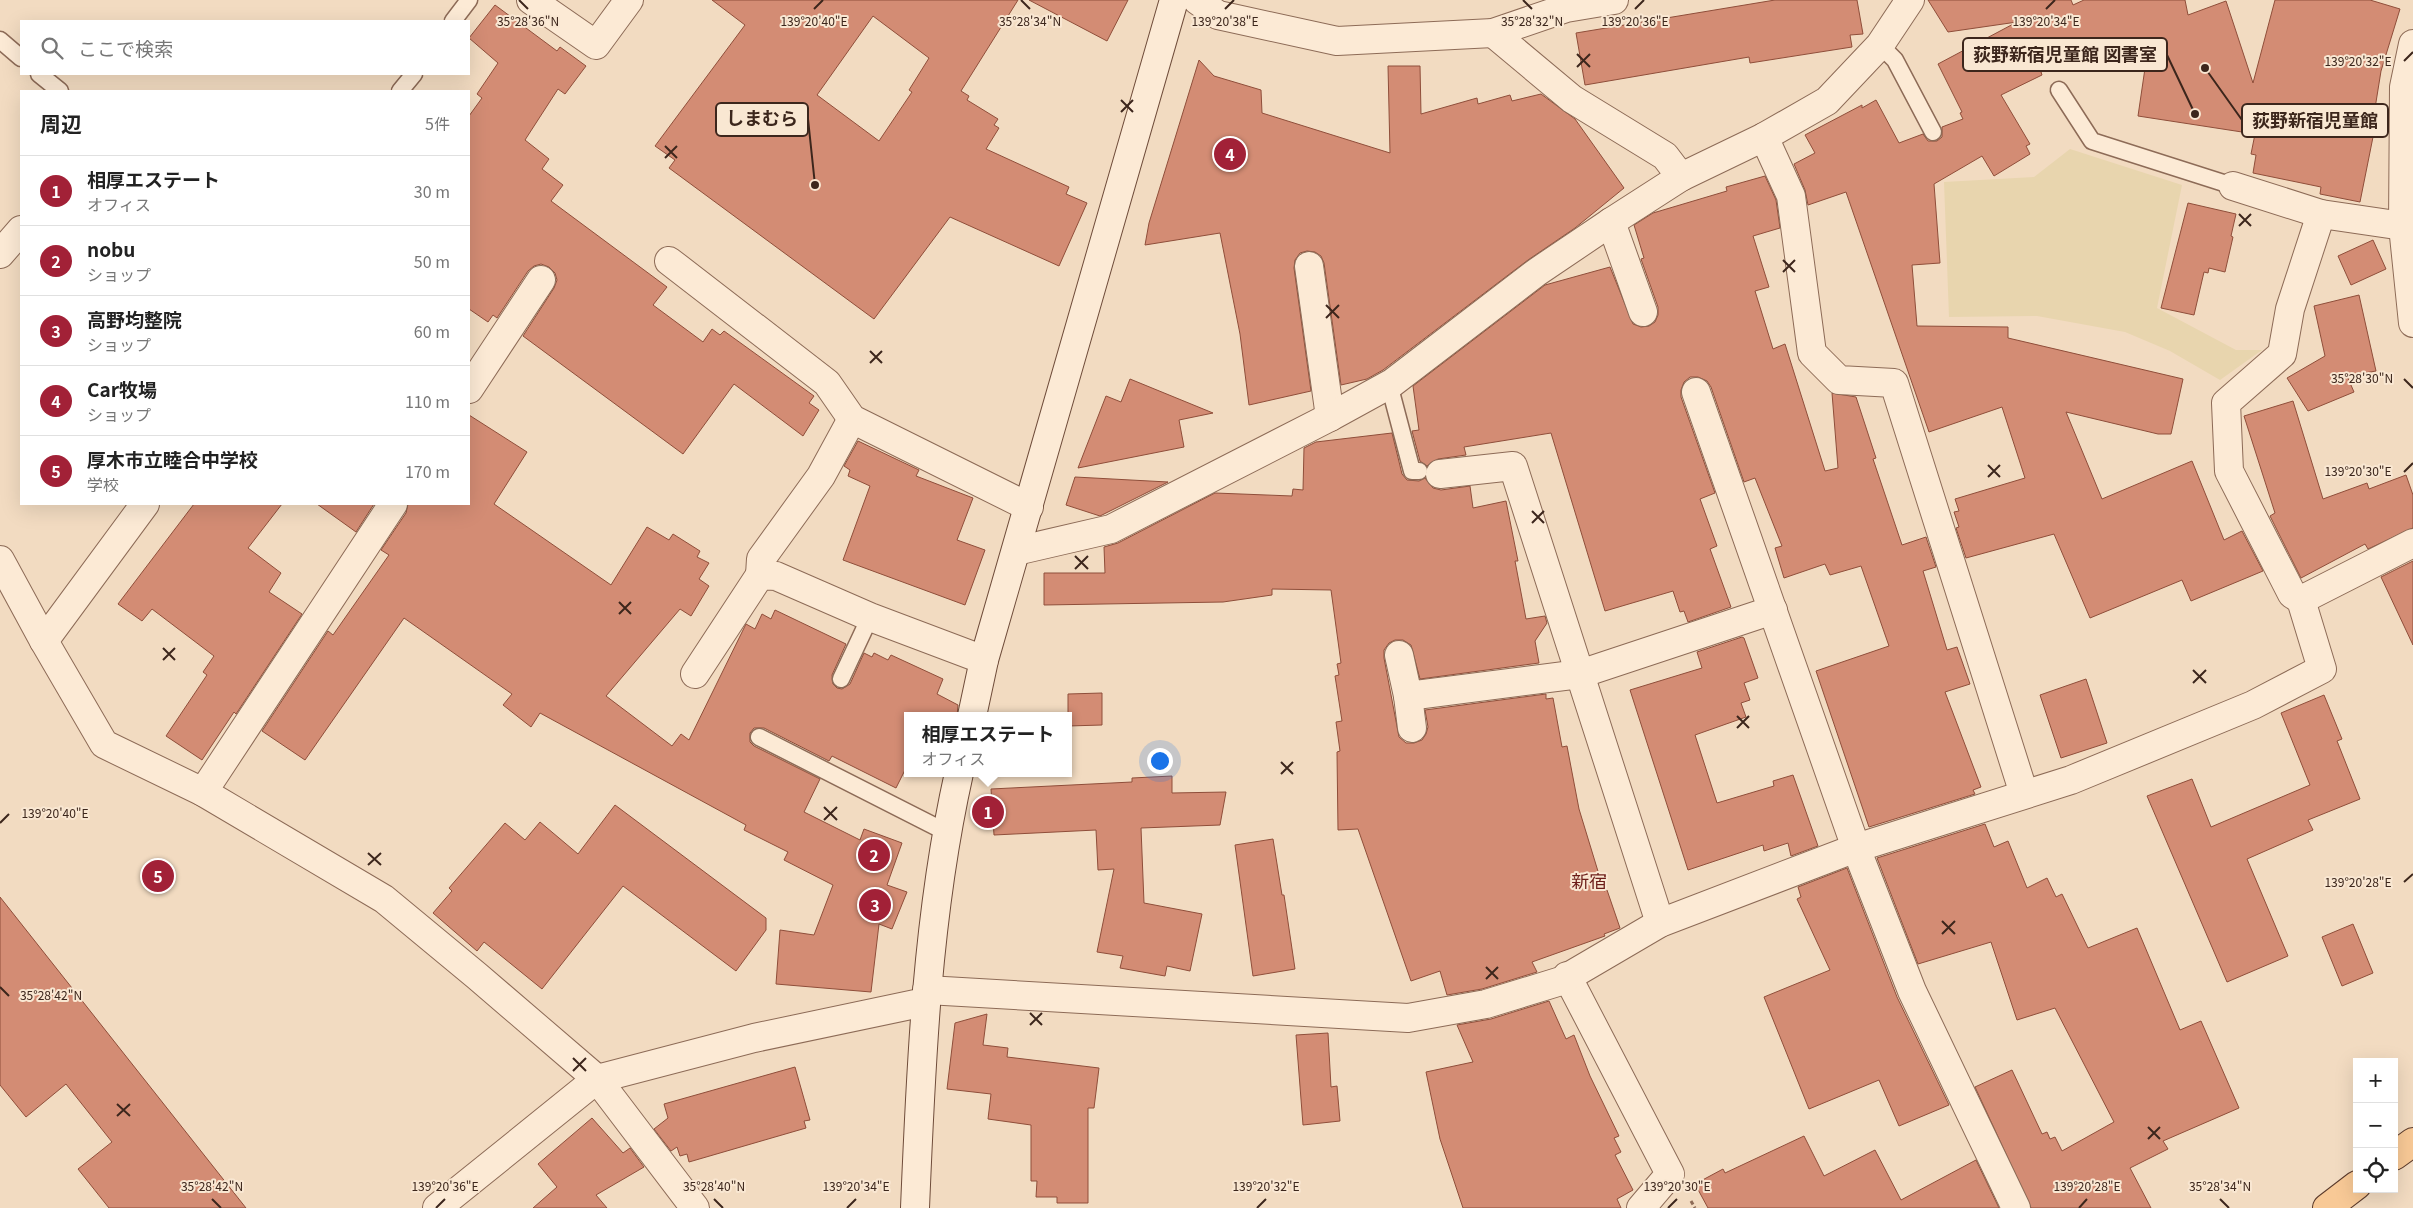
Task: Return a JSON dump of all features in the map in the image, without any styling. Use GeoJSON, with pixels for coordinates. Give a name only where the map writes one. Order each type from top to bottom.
{"type":"FeatureCollection","features":[{"type":"Feature","properties":{"kind":"main road"},"geometry":{"type":"LineString","coordinates":[[2398,1153],[2413,1142]]}},
{"type":"Feature","properties":{"kind":"main road"},"geometry":{"type":"LineString","coordinates":[[2327,1208],[2353,1188]]}},
{"type":"Feature","properties":{"kind":"street"},"geometry":{"type":"LineString","coordinates":[[531,0],[596,46],[628,0]]}},
{"type":"Feature","properties":{"kind":"street"},"geometry":{"type":"LineString","coordinates":[[973,712],[984,660],[1174,0]]}},
{"type":"Feature","properties":{"kind":"street"},"geometry":{"type":"LineString","coordinates":[[1197,0],[1218,15],[1337,41],[1493,33],[1566,8],[1614,0]]}},
{"type":"Feature","properties":{"kind":"street"},"geometry":{"type":"LineString","coordinates":[[1016,552],[1111,529],[1330,417],[1388,384],[1537,272],[1611,222],[1681,177],[1764,137],[1827,101],[1880,45],[1910,0]]}},
{"type":"Feature","properties":{"kind":"street"},"geometry":{"type":"LineString","coordinates":[[1493,33],[1572,100],[1665,156],[1681,177]]}},
{"type":"Feature","properties":{"kind":"street"},"geometry":{"type":"LineString","coordinates":[[2413,44],[2404,87],[2402,226],[2413,324]]}},
{"type":"Feature","properties":{"kind":"street"},"geometry":{"type":"LineString","coordinates":[[1764,137],[1791,196],[1812,354],[1839,380],[1894,383],[2024,794]]}},
{"type":"Feature","properties":{"kind":"street"},"geometry":{"type":"LineString","coordinates":[[2233,186],[2321,214],[2402,226]]}},
{"type":"Feature","properties":{"kind":"street"},"geometry":{"type":"LineString","coordinates":[[436,1208],[597,1079],[926,996],[1408,1018],[1486,1004],[1561,981],[1660,923],[1856,848],[2071,780],[2253,705],[2322,669],[2301,600],[2292,594],[2229,471],[2226,404],[2282,354],[2290,309],[2321,214]]}},
{"type":"Feature","properties":{"kind":"street"},"geometry":{"type":"LineString","coordinates":[[1611,222],[1643,312]]}},
{"type":"Feature","properties":{"kind":"street"},"geometry":{"type":"LineString","coordinates":[[0,254],[20,231]]}},
{"type":"Feature","properties":{"kind":"street"},"geometry":{"type":"LineString","coordinates":[[669,261],[688,291],[827,383],[852,420],[1029,507]]}},
{"type":"Feature","properties":{"kind":"street"},"geometry":{"type":"LineString","coordinates":[[1309,266],[1330,417]]}},
{"type":"Feature","properties":{"kind":"street"},"geometry":{"type":"LineString","coordinates":[[470,387],[541,280]]}},
{"type":"Feature","properties":{"kind":"street"},"geometry":{"type":"LineString","coordinates":[[1696,392],[1856,848],[1912,991],[2016,1208]]}},
{"type":"Feature","properties":{"kind":"street"},"geometry":{"type":"LineString","coordinates":[[695,674],[760,575],[761,559],[821,476],[852,420]]}},
{"type":"Feature","properties":{"kind":"street"},"geometry":{"type":"LineString","coordinates":[[1429,472],[1513,466],[1660,923]]}},
{"type":"Feature","properties":{"kind":"street"},"geometry":{"type":"LineString","coordinates":[[44,641],[144,505]]}},
{"type":"Feature","properties":{"kind":"street"},"geometry":{"type":"LineString","coordinates":[[203,792],[392,505]]}},
{"type":"Feature","properties":{"kind":"street"},"geometry":{"type":"LineString","coordinates":[[2301,600],[2413,543]]}},
{"type":"Feature","properties":{"kind":"street"},"geometry":{"type":"LineString","coordinates":[[0,560],[44,641],[104,744],[203,792],[384,899],[597,1079],[695,1208]]}},
{"type":"Feature","properties":{"kind":"street"},"geometry":{"type":"LineString","coordinates":[[760,575],[776,576],[870,617],[984,660]]}},
{"type":"Feature","properties":{"kind":"street"},"geometry":{"type":"LineString","coordinates":[[1408,696],[1580,674],[1772,610]]}},
{"type":"Feature","properties":{"kind":"street"},"geometry":{"type":"LineString","coordinates":[[1399,655],[1408,696],[1412,728]]}},
{"type":"Feature","properties":{"kind":"street"},"geometry":{"type":"LineString","coordinates":[[915,1208],[926,996],[946,832],[958,777]]}},
{"type":"Feature","properties":{"kind":"street"},"geometry":{"type":"LineString","coordinates":[[1568,976],[1670,1174],[1641,1208]]}},
{"type":"Feature","properties":{"kind":"lane"},"geometry":{"type":"LineString","coordinates":[[454,20],[469,0]]}},
{"type":"Feature","properties":{"kind":"lane"},"geometry":{"type":"LineString","coordinates":[[0,40],[20,57]]}},
{"type":"Feature","properties":{"kind":"lane"},"geometry":{"type":"LineString","coordinates":[[1880,45],[1895,60],[1933,132]]}},
{"type":"Feature","properties":{"kind":"lane"},"geometry":{"type":"LineString","coordinates":[[40,75],[59,90]]}},
{"type":"Feature","properties":{"kind":"lane"},"geometry":{"type":"LineString","coordinates":[[401,90],[413,75]]}},
{"type":"Feature","properties":{"kind":"lane"},"geometry":{"type":"LineString","coordinates":[[2059,90],[2092,141],[2233,186]]}},
{"type":"Feature","properties":{"kind":"lane"},"geometry":{"type":"LineString","coordinates":[[1388,384],[1412,471],[1429,472]]}},
{"type":"Feature","properties":{"kind":"lane"},"geometry":{"type":"LineString","coordinates":[[841,679],[870,617]]}},
{"type":"Feature","properties":{"kind":"lane"},"geometry":{"type":"LineString","coordinates":[[759,737],[946,832]]}},
{"type":"Feature","properties":{"kind":"shaded area"},"geometry":{"type":"Polygon","coordinates":[[[2070,149],[2182,185],[2157,308],[2236,350],[2262,350],[2220,380],[2170,351],[2125,332],[2037,316],[1949,317],[1944,182],[2034,177],[2070,149]]]}},
{"type":"Feature","properties":{"kind":"building"},"geometry":{"type":"Polygon","coordinates":[[[712,0],[1018,0],[961,91],[969,96],[967,100],[998,119],[994,125],[999,128],[986,149],[1069,187],[1066,194],[1087,203],[1059,266],[950,217],[874,319],[669,168],[675,160],[655,146],[745,25],[712,0]],[[873,16],[817,95],[879,141],[912,92],[909,90],[929,58],[873,16]]]}},
{"type":"Feature","properties":{"kind":"building"},"geometry":{"type":"Polygon","coordinates":[[[1029,0],[1128,0],[1107,41],[1029,0]]]}},
{"type":"Feature","properties":{"kind":"building"},"geometry":{"type":"Polygon","coordinates":[[[1775,0],[1857,0],[1863,34],[1850,35],[1852,47],[1750,63],[1749,57],[1585,85],[1576,33],[1775,0]]]}},
{"type":"Feature","properties":{"kind":"building"},"geometry":{"type":"Polygon","coordinates":[[[1928,0],[2071,0],[2073,5],[2084,0],[2185,0],[2188,15],[2226,1],[2253,83],[2275,0],[2370,0],[2400,9],[2381,71],[2372,127],[2375,127],[2360,202],[2320,194],[2321,187],[2253,173],[2256,155],[2251,154],[2255,134],[2138,116],[2149,41],[2097,51],[2041,72],[2042,75],[2001,95],[2030,144],[2026,146],[2030,154],[1994,176],[1982,156],[1934,184],[1940,263],[1912,265],[1917,326],[2008,327],[2008,338],[2183,379],[2171,434],[2158,434],[2066,412],[2102,499],[2192,461],[2224,540],[2242,531],[2263,571],[2191,601],[2182,580],[2090,618],[2054,534],[1966,558],[1956,528],[1959,527],[1954,512],[1959,511],[1955,499],[2025,478],[2002,407],[1929,432],[1846,192],[1808,205],[1805,190],[1794,164],[1815,153],[1805,135],[1862,105],[1862,108],[1876,100],[1899,143],[1923,134],[1928,141],[1937,141],[1942,137],[1942,127],[1963,119],[1960,113],[1962,112],[1938,64],[2017,22],[1948,32],[1928,0]]]}},
{"type":"Feature","properties":{"kind":"building"},"geometry":{"type":"Polygon","coordinates":[[[495,5],[557,51],[560,47],[586,66],[565,94],[558,89],[525,140],[549,159],[542,169],[563,185],[551,201],[667,287],[653,305],[703,342],[712,329],[720,335],[724,331],[814,396],[809,403],[819,410],[803,436],[734,384],[683,454],[523,336],[554,288],[557,280],[555,273],[549,267],[541,264],[534,266],[528,271],[497,318],[493,315],[488,322],[470,310],[470,115],[482,98],[477,94],[498,63],[470,39],[495,5]]]}},
{"type":"Feature","properties":{"kind":"building"},"geometry":{"type":"Polygon","coordinates":[[[1199,60],[1214,76],[1261,90],[1262,113],[1390,153],[1388,66],[1420,66],[1421,114],[1477,98],[1478,104],[1510,95],[1512,101],[1541,94],[1575,119],[1624,188],[1575,228],[1528,260],[1383,370],[1367,379],[1341,385],[1324,263],[1321,256],[1315,252],[1307,251],[1300,253],[1295,260],[1294,268],[1311,391],[1249,405],[1240,334],[1220,233],[1145,245],[1149,223],[1199,60]]]}},
{"type":"Feature","properties":{"kind":"building"},"geometry":{"type":"Polygon","coordinates":[[[1765,176],[1776,200],[1780,228],[1753,236],[1769,287],[1755,291],[1773,349],[1785,344],[1825,471],[1838,468],[1832,393],[1856,397],[1876,458],[1873,459],[1902,545],[1926,537],[1936,567],[1923,571],[1947,650],[1957,647],[1970,684],[1945,692],[1981,787],[1973,790],[1975,794],[1869,827],[1816,671],[1889,646],[1861,566],[1830,575],[1825,564],[1784,578],[1775,548],[1782,546],[1755,478],[1744,482],[1711,387],[1707,381],[1698,377],[1690,377],[1684,382],[1681,397],[1715,493],[1700,499],[1717,546],[1710,549],[1731,607],[1688,622],[1684,611],[1680,612],[1673,591],[1605,611],[1551,433],[1464,447],[1466,455],[1438,459],[1427,466],[1420,461],[1412,431],[1419,430],[1413,386],[1545,285],[1610,267],[1633,324],[1641,327],[1649,326],[1655,322],[1658,315],[1658,307],[1641,259],[1644,258],[1634,225],[1653,213],[1727,191],[1726,187],[1765,176]]]}},
{"type":"Feature","properties":{"kind":"building"},"geometry":{"type":"Polygon","coordinates":[[[2188,203],[2236,214],[2225,272],[2209,268],[2208,273],[2204,272],[2194,315],[2161,308],[2188,203]]]}},
{"type":"Feature","properties":{"kind":"building"},"geometry":{"type":"Polygon","coordinates":[[[2373,240],[2386,269],[2351,285],[2338,256],[2373,240]]]}},
{"type":"Feature","properties":{"kind":"building"},"geometry":{"type":"Polygon","coordinates":[[[2359,295],[2376,371],[2347,376],[2354,392],[2308,411],[2287,378],[2325,356],[2314,306],[2359,295]]]}},
{"type":"Feature","properties":{"kind":"building"},"geometry":{"type":"Polygon","coordinates":[[[1130,379],[1213,413],[1179,420],[1184,447],[1078,468],[1106,396],[1121,402],[1130,379]]]}},
{"type":"Feature","properties":{"kind":"building"},"geometry":{"type":"Polygon","coordinates":[[[2293,401],[2323,499],[2367,483],[2369,489],[2406,475],[2413,495],[2413,528],[2368,549],[2365,544],[2301,578],[2270,516],[2275,513],[2244,416],[2293,401]]]}},
{"type":"Feature","properties":{"kind":"building"},"geometry":{"type":"Polygon","coordinates":[[[470,416],[527,452],[494,504],[611,585],[647,527],[669,540],[673,534],[700,551],[697,557],[709,563],[699,579],[709,586],[691,616],[680,609],[606,696],[672,746],[681,734],[689,740],[746,624],[755,629],[762,614],[771,619],[775,610],[846,644],[832,675],[833,684],[837,688],[842,689],[850,684],[864,653],[872,657],[874,653],[888,660],[891,655],[943,679],[937,694],[958,705],[957,712],[904,712],[904,772],[896,788],[832,756],[829,761],[764,728],[754,728],[750,733],[750,742],[754,746],[820,779],[804,812],[860,840],[864,829],[902,843],[887,885],[907,892],[892,929],[879,924],[871,992],[776,984],[780,930],[814,935],[833,885],[784,860],[788,852],[744,830],[746,825],[540,713],[531,727],[503,705],[512,694],[404,618],[305,760],[262,731],[328,631],[333,635],[389,555],[381,550],[406,513],[408,505],[470,505],[470,416]]]}},
{"type":"Feature","properties":{"kind":"building"},"geometry":{"type":"Polygon","coordinates":[[[1392,433],[1402,474],[1407,480],[1419,481],[1425,478],[1433,488],[1441,490],[1470,486],[1473,508],[1506,501],[1518,561],[1515,561],[1526,619],[1545,616],[1547,623],[1535,641],[1539,663],[1420,679],[1411,645],[1403,640],[1395,640],[1389,643],[1384,650],[1384,658],[1399,737],[1406,743],[1422,740],[1428,727],[1425,710],[1546,694],[1546,699],[1553,698],[1562,747],[1567,746],[1579,809],[1604,891],[1607,890],[1620,928],[1604,934],[1605,936],[1532,962],[1537,972],[1482,989],[1447,995],[1440,971],[1411,981],[1358,829],[1338,830],[1337,752],[1340,751],[1336,722],[1342,721],[1335,676],[1339,675],[1337,664],[1341,663],[1331,590],[1272,589],[1272,595],[1223,602],[1044,605],[1044,573],[1105,573],[1104,547],[1118,543],[1215,493],[1292,496],[1293,489],[1303,490],[1304,448],[1316,442],[1392,433]]]}},
{"type":"Feature","properties":{"kind":"building"},"geometry":{"type":"Polygon","coordinates":[[[858,441],[919,470],[916,476],[973,498],[957,540],[985,550],[965,605],[843,560],[870,486],[848,476],[850,470],[844,466],[858,441]]]}},
{"type":"Feature","properties":{"kind":"building"},"geometry":{"type":"Polygon","coordinates":[[[1075,477],[1168,482],[1100,516],[1066,505],[1075,477]]]}},
{"type":"Feature","properties":{"kind":"building"},"geometry":{"type":"Polygon","coordinates":[[[193,505],[281,505],[248,548],[281,573],[269,592],[302,614],[236,714],[234,712],[202,760],[166,736],[207,675],[203,672],[214,656],[152,609],[142,621],[118,604],[193,505]]]}},
{"type":"Feature","properties":{"kind":"building"},"geometry":{"type":"Polygon","coordinates":[[[318,505],[373,505],[356,532],[318,505]]]}},
{"type":"Feature","properties":{"kind":"building"},"geometry":{"type":"Polygon","coordinates":[[[2413,561],[2413,645],[2381,577],[2413,561]]]}},
{"type":"Feature","properties":{"kind":"building"},"geometry":{"type":"Polygon","coordinates":[[[1742,637],[1758,678],[1744,683],[1750,700],[1741,703],[1746,717],[1695,735],[1717,803],[1774,786],[1773,781],[1793,775],[1818,846],[1791,856],[1788,843],[1764,851],[1763,845],[1688,870],[1630,690],[1702,668],[1697,652],[1742,637]]]}},
{"type":"Feature","properties":{"kind":"building"},"geometry":{"type":"Polygon","coordinates":[[[2086,679],[2107,743],[2061,758],[2040,695],[2086,679]]]}},
{"type":"Feature","properties":{"kind":"building"},"geometry":{"type":"Polygon","coordinates":[[[1102,693],[1102,725],[1072,726],[1072,712],[1068,712],[1068,694],[1102,693]]]}},
{"type":"Feature","properties":{"kind":"building"},"geometry":{"type":"Polygon","coordinates":[[[2324,695],[2342,739],[2337,741],[2360,799],[2308,820],[2313,830],[2247,859],[2288,956],[2227,982],[2147,796],[2192,779],[2211,827],[2310,785],[2281,713],[2324,695]]]}},
{"type":"Feature","properties":{"kind":"building"},"geometry":{"type":"Polygon","coordinates":[[[1172,776],[1172,793],[1226,792],[1220,825],[1141,828],[1144,903],[1202,914],[1190,971],[1167,966],[1165,976],[1120,968],[1123,956],[1097,952],[1114,869],[1098,870],[1096,830],[994,835],[991,789],[1132,782],[1132,778],[1172,776]]]}},
{"type":"Feature","properties":{"kind":"building"},"geometry":{"type":"Polygon","coordinates":[[[615,805],[766,918],[766,930],[736,971],[623,886],[542,989],[484,942],[477,951],[433,913],[452,891],[449,888],[505,823],[525,840],[540,822],[578,854],[615,805]]]}},
{"type":"Feature","properties":{"kind":"building"},"geometry":{"type":"Polygon","coordinates":[[[1985,824],[1994,847],[2008,841],[2027,888],[2047,878],[2056,897],[2062,894],[2088,948],[2137,928],[2180,1030],[2201,1021],[2239,1108],[2163,1141],[2168,1149],[2130,1168],[2151,1208],[2031,1208],[1975,1087],[2012,1070],[2042,1134],[2047,1132],[2050,1139],[2055,1137],[2062,1151],[2114,1122],[2055,1008],[2017,1020],[1991,942],[1918,964],[1877,858],[1985,824]]]}},
{"type":"Feature","properties":{"kind":"building"},"geometry":{"type":"Polygon","coordinates":[[[1273,839],[1282,895],[1284,895],[1295,969],[1253,976],[1235,845],[1273,839]]]}},
{"type":"Feature","properties":{"kind":"building"},"geometry":{"type":"Polygon","coordinates":[[[1847,868],[1897,997],[1949,1105],[1899,1126],[1879,1080],[1809,1109],[1764,997],[1830,970],[1797,899],[1801,897],[1798,887],[1847,868]]]}},
{"type":"Feature","properties":{"kind":"building"},"geometry":{"type":"Polygon","coordinates":[[[0,897],[246,1208],[109,1208],[78,1169],[112,1142],[66,1084],[26,1117],[0,1085],[0,897]]]}},
{"type":"Feature","properties":{"kind":"building"},"geometry":{"type":"Polygon","coordinates":[[[2353,924],[2373,973],[2342,986],[2322,937],[2353,924]]]}},
{"type":"Feature","properties":{"kind":"building"},"geometry":{"type":"Polygon","coordinates":[[[1549,1001],[1566,1039],[1574,1035],[1590,1076],[1619,1136],[1614,1138],[1621,1152],[1615,1155],[1633,1190],[1617,1199],[1621,1208],[1463,1208],[1440,1139],[1426,1072],[1473,1062],[1457,1025],[1491,1019],[1549,1001]]]}},
{"type":"Feature","properties":{"kind":"building"},"geometry":{"type":"Polygon","coordinates":[[[987,1014],[983,1045],[1008,1048],[1007,1057],[1099,1068],[1094,1108],[1088,1108],[1088,1203],[1057,1203],[1057,1197],[1036,1197],[1037,1181],[1031,1181],[1031,1125],[988,1119],[991,1094],[947,1089],[955,1023],[987,1014]]]}},
{"type":"Feature","properties":{"kind":"building"},"geometry":{"type":"Polygon","coordinates":[[[1328,1033],[1331,1087],[1337,1086],[1340,1121],[1303,1125],[1296,1035],[1328,1033]]]}},
{"type":"Feature","properties":{"kind":"building"},"geometry":{"type":"Polygon","coordinates":[[[795,1067],[810,1120],[804,1121],[806,1128],[689,1162],[687,1154],[680,1156],[677,1147],[671,1151],[654,1129],[668,1118],[664,1104],[795,1067]]]}},
{"type":"Feature","properties":{"kind":"building"},"geometry":{"type":"Polygon","coordinates":[[[592,1118],[623,1153],[630,1148],[644,1167],[596,1195],[607,1208],[533,1208],[557,1187],[538,1164],[592,1118]]]}},
{"type":"Feature","properties":{"kind":"building"},"geometry":{"type":"Polygon","coordinates":[[[1804,1136],[1824,1176],[1875,1150],[1901,1200],[1976,1160],[1999,1208],[1708,1208],[1695,1184],[1723,1169],[1725,1173],[1804,1136]]]}},
{"type":"Feature","properties":{"kind":"place","name":"荻野新宿児童館"},"geometry":{"type":"Point","coordinates":[2205,68]}},
{"type":"Feature","properties":{"kind":"place","name":"荻野新宿児童館 図書室"},"geometry":{"type":"Point","coordinates":[2195,114]}},
{"type":"Feature","properties":{"kind":"place","name":"Car牧場"},"geometry":{"type":"Point","coordinates":[1230,154]}},
{"type":"Feature","properties":{"kind":"place","name":"しまむら"},"geometry":{"type":"Point","coordinates":[815,185]}},
{"type":"Feature","properties":{"kind":"place","name":"相厚エステート"},"geometry":{"type":"Point","coordinates":[988,812]}},
{"type":"Feature","properties":{"kind":"place","name":"nobu"},"geometry":{"type":"Point","coordinates":[874,855]}},
{"type":"Feature","properties":{"kind":"place","name":"厚木市立睦合中学校"},"geometry":{"type":"Point","coordinates":[158,876]}},
{"type":"Feature","properties":{"kind":"place","name":"高野均整院"},"geometry":{"type":"Point","coordinates":[875,905]}},
{"type":"Feature","properties":{"kind":"district","name":"新宿"},"geometry":{"type":"Point","coordinates":[1589,880]}}]}
